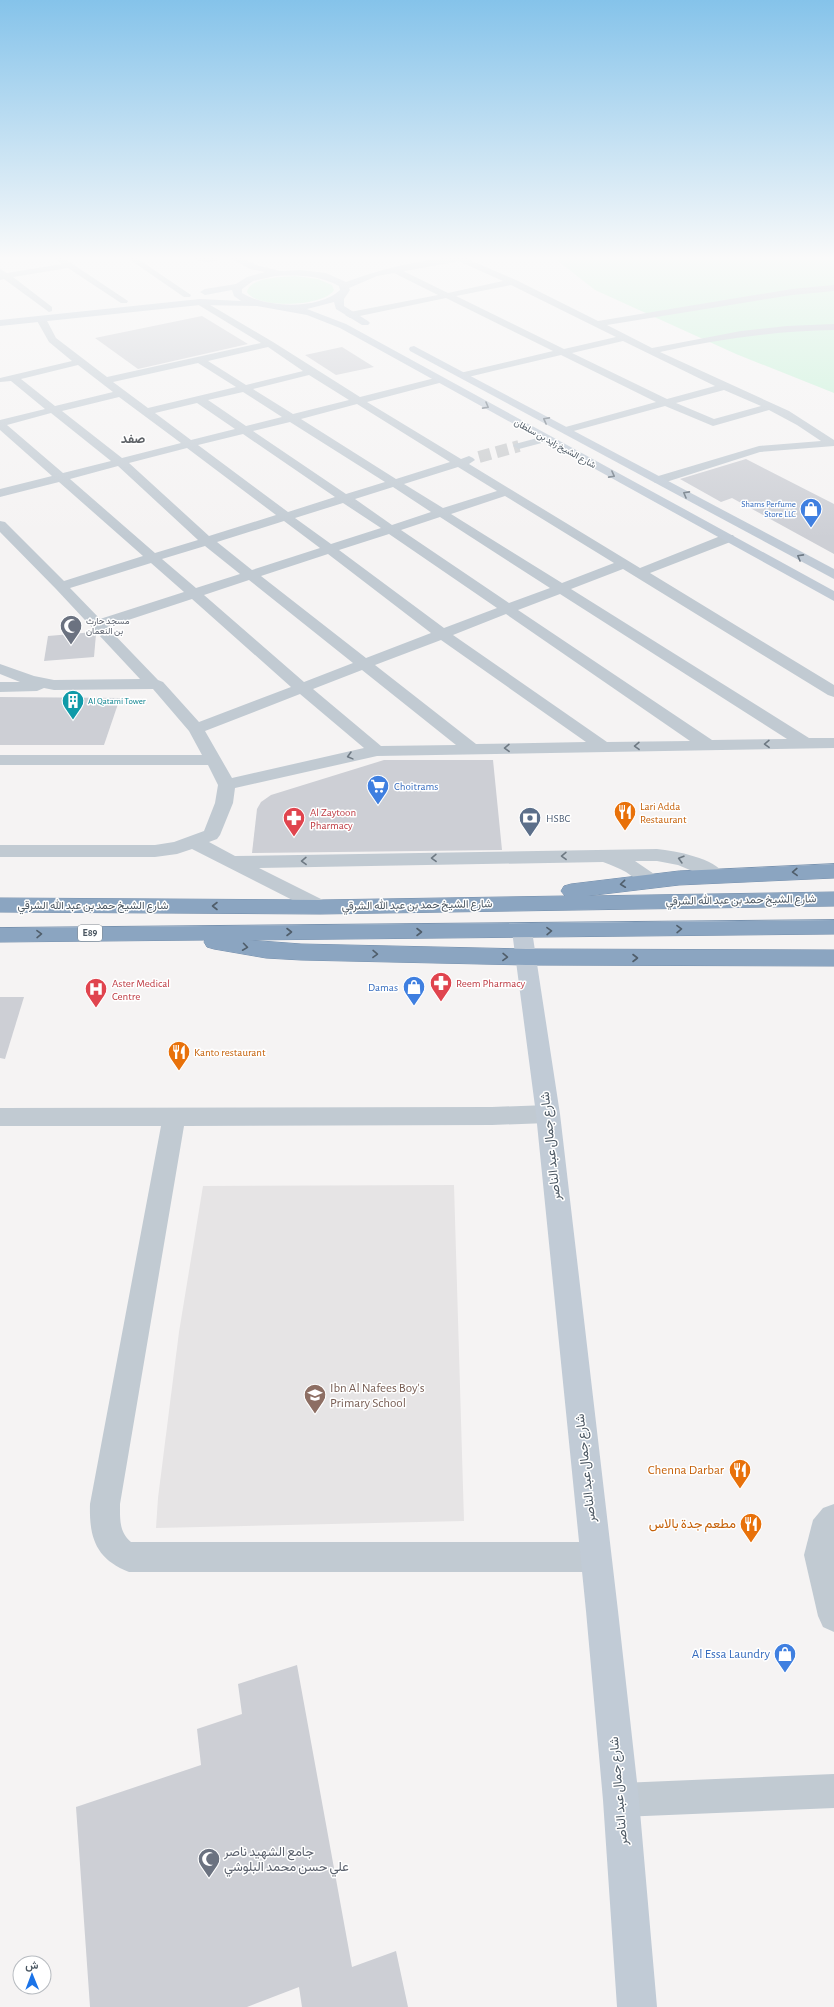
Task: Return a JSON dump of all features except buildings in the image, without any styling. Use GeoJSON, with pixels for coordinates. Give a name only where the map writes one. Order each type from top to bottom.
{"type":"FeatureCollection","features":[{"type":"Feature","properties":{"kind":"highway"},"geometry":{"type":"LineString","coordinates":[[492,904],[562,892],[650,881],[716,875],[834,871]]}},
{"type":"Feature","properties":{"kind":"highway","name":"شارع الشيخ حمد بن عبد الله الشرقي"},"geometry":{"type":"LineString","coordinates":[[0,905],[320,907],[834,899]]}},
{"type":"Feature","properties":{"kind":"highway"},"geometry":{"type":"LineString","coordinates":[[524,944],[834,927]]}},
{"type":"Feature","properties":{"kind":"highway","name":"E89"},"geometry":{"type":"LineString","coordinates":[[0,935],[180,932],[210,941],[266,950],[524,944]]}},
{"type":"Feature","properties":{"kind":"highway"},"geometry":{"type":"LineString","coordinates":[[524,944],[834,958]]}},
{"type":"Feature","properties":{"kind":"main road","name":"شارع الشيخ زايد بن سلطان"},"geometry":{"type":"LineString","coordinates":[[385,351],[834,597]]}},
{"type":"Feature","properties":{"kind":"main road","name":"شارع الشيخ زايد بن سلطان"},"geometry":{"type":"LineString","coordinates":[[417,351],[834,575]]}},
{"type":"Feature","properties":{"kind":"main road","name":"شارع جمال عبد الناصر"},"geometry":{"type":"LineString","coordinates":[[524,944],[548,1114],[596,1557],[620,1800],[637,2007]]}},
{"type":"Feature","properties":{"kind":"street"},"geometry":{"type":"LineString","coordinates":[[66,351],[442,634],[603,747]]}},
{"type":"Feature","properties":{"kind":"street"},"geometry":{"type":"LineString","coordinates":[[104,381],[241,351]]}},
{"type":"Feature","properties":{"kind":"street"},"geometry":{"type":"LineString","coordinates":[[280,351],[358,401],[508,491],[624,564],[834,692]]}},
{"type":"Feature","properties":{"kind":"street"},"geometry":{"type":"LineString","coordinates":[[561,351],[666,403],[713,423],[769,407]]}},
{"type":"Feature","properties":{"kind":"street"},"geometry":{"type":"LineString","coordinates":[[464,375],[570,351]]}},
{"type":"Feature","properties":{"kind":"street"},"geometry":{"type":"LineString","coordinates":[[650,351],[810,427],[833,447]]}},
{"type":"Feature","properties":{"kind":"street"},"geometry":{"type":"LineString","coordinates":[[200,360],[805,743]]}},
{"type":"Feature","properties":{"kind":"street"},"geometry":{"type":"LineString","coordinates":[[7,379],[80,362]]}},
{"type":"Feature","properties":{"kind":"street"},"geometry":{"type":"LineString","coordinates":[[146,412],[311,372]]}},
{"type":"Feature","properties":{"kind":"street"},"geometry":{"type":"LineString","coordinates":[[7,379],[52,410],[120,462],[206,541],[472,749]]}},
{"type":"Feature","properties":{"kind":"street"},"geometry":{"type":"LineString","coordinates":[[0,493],[439,380]]}},
{"type":"Feature","properties":{"kind":"street"},"geometry":{"type":"LineString","coordinates":[[566,430],[724,387]]}},
{"type":"Feature","properties":{"kind":"street"},"geometry":{"type":"LineString","coordinates":[[0,423],[121,393]]}},
{"type":"Feature","properties":{"kind":"street"},"geometry":{"type":"LineString","coordinates":[[200,400],[708,745]]}},
{"type":"Feature","properties":{"kind":"street"},"geometry":{"type":"LineString","coordinates":[[0,423],[194,594],[377,752]]}},
{"type":"Feature","properties":{"kind":"street"},"geometry":{"type":"LineString","coordinates":[[519,446],[545,438]]}},
{"type":"Feature","properties":{"kind":"street"},"geometry":{"type":"LineString","coordinates":[[659,480],[759,449],[813,444],[833,447]]}},
{"type":"Feature","properties":{"kind":"street"},"geometry":{"type":"LineString","coordinates":[[60,586],[479,457]]}},
{"type":"Feature","properties":{"kind":"street"},"geometry":{"type":"LineString","coordinates":[[98,625],[508,491]]}},
{"type":"Feature","properties":{"kind":"street"},"geometry":{"type":"LineString","coordinates":[[2,532],[60,586],[153,684]]}},
{"type":"Feature","properties":{"kind":"street"},"geometry":{"type":"LineString","coordinates":[[639,573],[728,538]]}},
{"type":"Feature","properties":{"kind":"street"},"geometry":{"type":"LineString","coordinates":[[196,729],[624,564]]}},
{"type":"Feature","properties":{"kind":"street"},"geometry":{"type":"LineString","coordinates":[[0,669],[30,680],[54,685]]}},
{"type":"Feature","properties":{"kind":"street"},"geometry":{"type":"LineString","coordinates":[[0,687],[54,685],[158,685],[196,729],[227,785],[224,803],[211,835],[177,848],[155,851],[0,851]]}},
{"type":"Feature","properties":{"kind":"street"},"geometry":{"type":"LineString","coordinates":[[227,785],[354,755],[377,752],[834,743]]}},
{"type":"Feature","properties":{"kind":"street"},"geometry":{"type":"LineString","coordinates":[[0,760],[213,760]]}},
{"type":"Feature","properties":{"kind":"street"},"geometry":{"type":"LineString","coordinates":[[193,842],[320,907]]}},
{"type":"Feature","properties":{"kind":"street"},"geometry":{"type":"LineString","coordinates":[[232,862],[632,854],[673,856],[698,864],[716,875]]}},
{"type":"Feature","properties":{"kind":"street"},"geometry":{"type":"LineString","coordinates":[[603,855],[625,863],[650,881]]}},
{"type":"Feature","properties":{"kind":"street"},"geometry":{"type":"LineString","coordinates":[[0,1117],[485,1116],[548,1114]]}},
{"type":"Feature","properties":{"kind":"street"},"geometry":{"type":"LineString","coordinates":[[174,1117],[105,1504],[104,1521],[112,1544],[117,1550],[129,1557],[596,1557]]}},
{"type":"Feature","properties":{"kind":"street"},"geometry":{"type":"LineString","coordinates":[[834,1519],[824,1530],[819,1555],[834,1616]]}},
{"type":"Feature","properties":{"kind":"street"},"geometry":{"type":"LineString","coordinates":[[620,1800],[834,1791]]}},
{"type":"Feature","properties":{"kind":"shaded area","name":"Ibn Al Nafees Boy's Primary School"},"geometry":{"type":"Polygon","coordinates":[[[454,1185],[464,1521],[156,1528],[158,1498],[179,1332],[203,1186],[454,1185]]]}},
{"type":"Feature","properties":{"kind":"green space"},"geometry":{"type":"Polygon","coordinates":[[[729,351],[834,351],[834,393],[729,351]]]}},
{"type":"Feature","properties":{"kind":"tunnel"},"geometry":{"type":"LineString","coordinates":[[479,457],[519,446]]}},
{"type":"Feature","properties":{"kind":"place","name":"Shams Perfume Store LLC"},"geometry":{"type":"Point","coordinates":[811,528]}},
{"type":"Feature","properties":{"kind":"place","name":"مسجد حارث بن النعمان"},"geometry":{"type":"Point","coordinates":[71,646]}},
{"type":"Feature","properties":{"kind":"place","name":"Al Qatami Tower"},"geometry":{"type":"Point","coordinates":[73,720]}},
{"type":"Feature","properties":{"kind":"place","name":"Choitrams"},"geometry":{"type":"Point","coordinates":[378,806]}},
{"type":"Feature","properties":{"kind":"place","name":"Lari Adda Restaurant"},"geometry":{"type":"Point","coordinates":[625,832]}},
{"type":"Feature","properties":{"kind":"place","name":"Al Zaytoon Pharmacy"},"geometry":{"type":"Point","coordinates":[294,838]}},
{"type":"Feature","properties":{"kind":"place","name":"HSBC"},"geometry":{"type":"Point","coordinates":[530,838]}},
{"type":"Feature","properties":{"kind":"place","name":"Reem Pharmacy"},"geometry":{"type":"Point","coordinates":[441,1002]}},
{"type":"Feature","properties":{"kind":"place","name":"Damas"},"geometry":{"type":"Point","coordinates":[414,1006]}},
{"type":"Feature","properties":{"kind":"place","name":"Aster Medical Centre"},"geometry":{"type":"Point","coordinates":[96,1008]}},
{"type":"Feature","properties":{"kind":"place","name":"Kanto restaurant"},"geometry":{"type":"Point","coordinates":[179,1072]}},
{"type":"Feature","properties":{"kind":"place","name":"Ibn Al Nafees Boy's Primary School"},"geometry":{"type":"Point","coordinates":[315,1414]}},
{"type":"Feature","properties":{"kind":"place","name":"Chenna Darbar"},"geometry":{"type":"Point","coordinates":[740,1490]}},
{"type":"Feature","properties":{"kind":"place","name":"مطعم جدة بالاس"},"geometry":{"type":"Point","coordinates":[751,1544]}},
{"type":"Feature","properties":{"kind":"place","name":"Al Essa Laundry"},"geometry":{"type":"Point","coordinates":[785,1674]}},
{"type":"Feature","properties":{"kind":"place","name":"جامع الشهيد ناصر علي حسن محمد البلوشي"},"geometry":{"type":"Point","coordinates":[209,1878]}},
{"type":"Feature","properties":{"kind":"district","name":"صفد"},"geometry":{"type":"Point","coordinates":[133,439]}}]}
